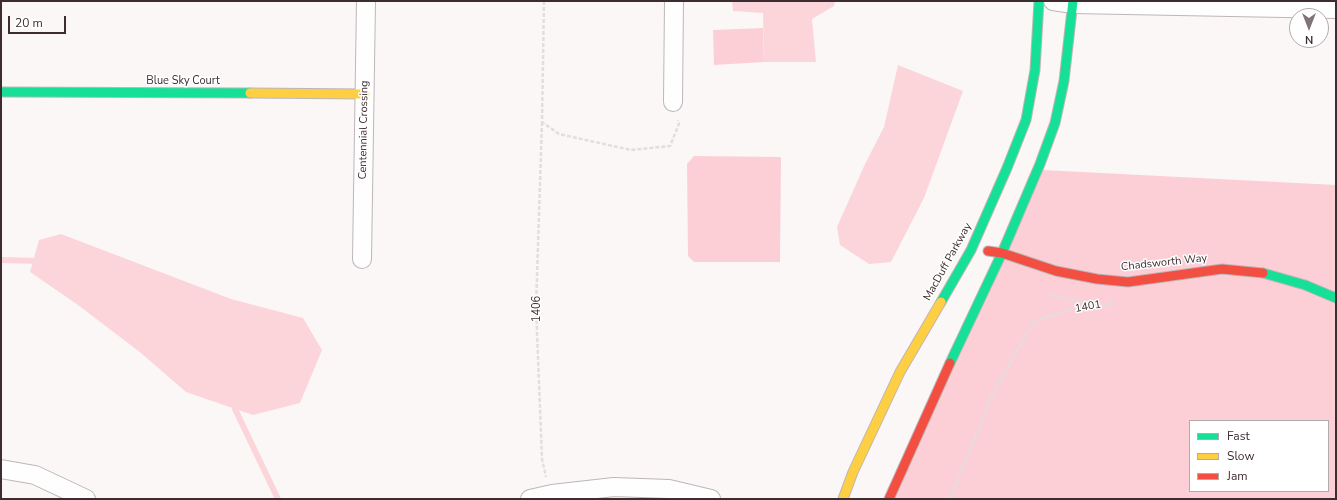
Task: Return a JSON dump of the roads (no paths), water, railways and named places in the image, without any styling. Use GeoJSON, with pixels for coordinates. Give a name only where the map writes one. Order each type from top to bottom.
{"type":"FeatureCollection","features":[{"type":"Feature","properties":{"kind":"street","name":"Centennial Crossing"},"geometry":{"type":"LineString","coordinates":[[362,259],[366,1]]}},
{"type":"Feature","properties":{"kind":"street"},"geometry":{"type":"LineString","coordinates":[[673,102],[674,1]]}},
{"type":"Feature","properties":{"kind":"street","name":"MacDuff Parkway"},"geometry":{"type":"LineString","coordinates":[[843,499],[900,372],[971,250],[1007,168],[1026,120],[1035,70],[1040,1]]}},
{"type":"Feature","properties":{"kind":"street"},"geometry":{"type":"LineString","coordinates":[[1053,1],[1243,4],[1336,9]]}},
{"type":"Feature","properties":{"kind":"street"},"geometry":{"type":"LineString","coordinates":[[889,499],[936,391],[1002,253],[1040,164],[1055,123],[1064,81],[1073,2]]}},
{"type":"Feature","properties":{"kind":"street","name":"Blue Sky Court"},"geometry":{"type":"LineString","coordinates":[[1,92],[365,94]]}},
{"type":"Feature","properties":{"kind":"street","name":"Chadsworth Way"},"geometry":{"type":"LineString","coordinates":[[971,250],[1002,253],[1056,271],[1096,279],[1128,282],[1222,269],[1264,273],[1305,285],[1336,298]]}},
{"type":"Feature","properties":{"kind":"street"},"geometry":{"type":"LineString","coordinates":[[1,469],[35,475],[86,499]]}},
{"type":"Feature","properties":{"kind":"street"},"geometry":{"type":"LineString","coordinates":[[530,499],[614,487],[669,489],[711,499]]}},
{"type":"Feature","properties":{"kind":"waterway"},"geometry":{"type":"LineString","coordinates":[[1,260],[39,261]]}},
{"type":"Feature","properties":{"kind":"waterway"},"geometry":{"type":"LineString","coordinates":[[234,401],[235,409],[278,499]]}}]}
